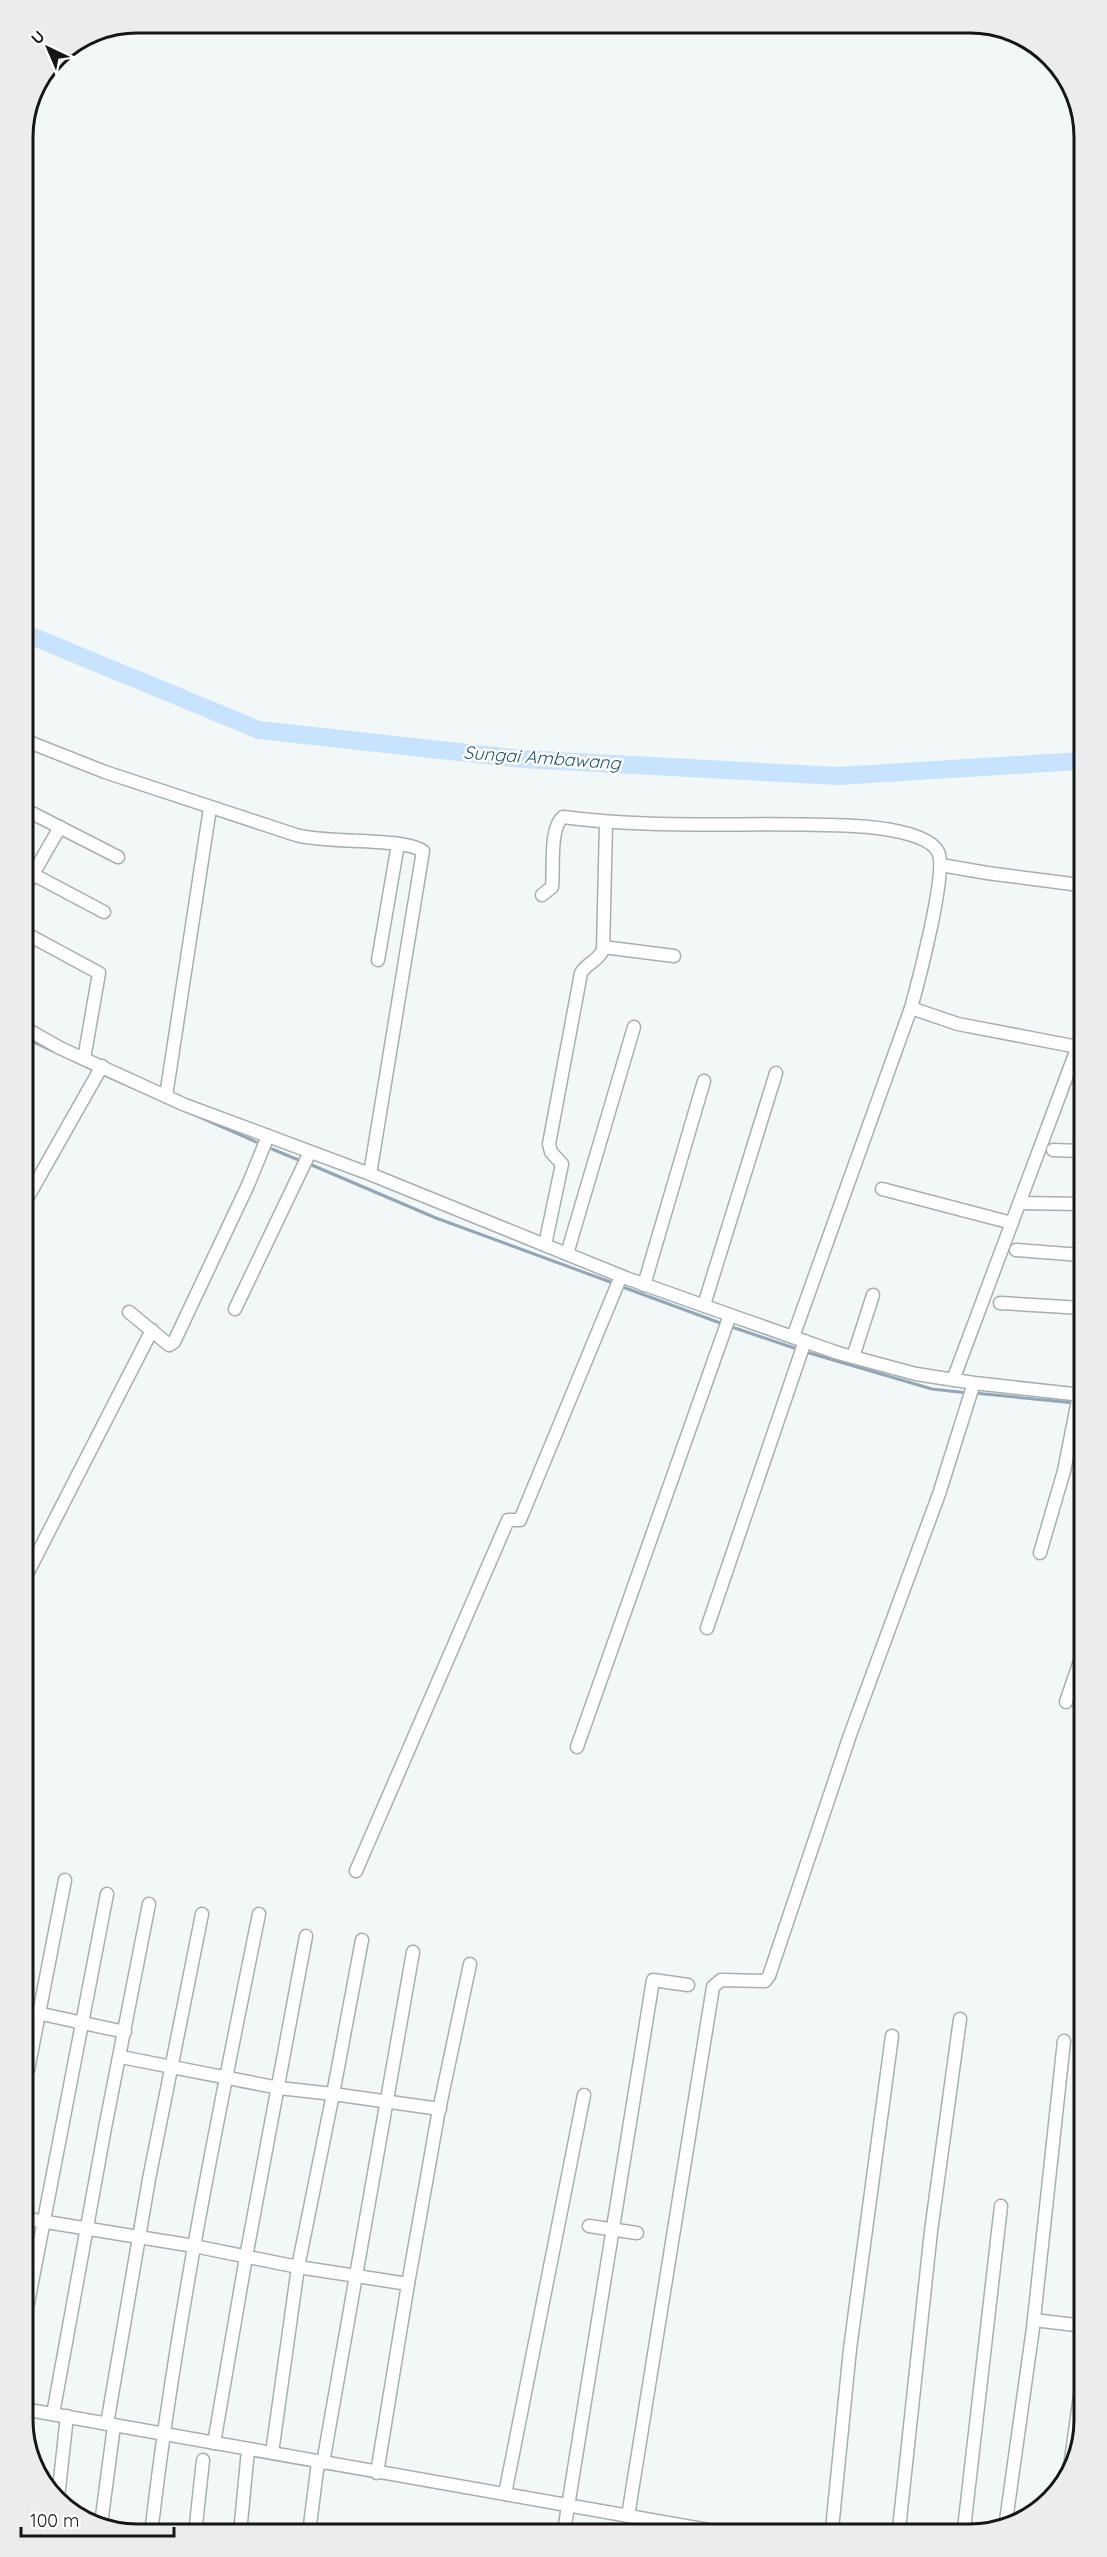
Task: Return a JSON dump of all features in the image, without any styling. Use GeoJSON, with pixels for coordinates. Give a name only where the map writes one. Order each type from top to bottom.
{"type":"FeatureCollection","features":[{"type":"Feature","properties":{"kind":"street"},"geometry":{"type":"LineString","coordinates":[[33,744],[105,772],[312,840],[398,843],[423,851],[370,1174]]}},
{"type":"Feature","properties":{"kind":"street"},"geometry":{"type":"LineString","coordinates":[[166,1096],[210,808]]}},
{"type":"Feature","properties":{"kind":"street"},"geometry":{"type":"LineString","coordinates":[[33,814],[118,857]]}},
{"type":"Feature","properties":{"kind":"street"},"geometry":{"type":"LineString","coordinates":[[542,895],[552,887],[554,840],[559,820],[563,817],[606,823],[856,826],[923,839],[940,855],[941,865],[925,952],[911,1008],[793,1336]]}},
{"type":"Feature","properties":{"kind":"street"},"geometry":{"type":"LineString","coordinates":[[545,1245],[562,1164],[551,1152],[549,1144],[581,974],[584,968],[600,957],[603,947],[606,823]]}},
{"type":"Feature","properties":{"kind":"street"},"geometry":{"type":"LineString","coordinates":[[33,865],[60,827]]}},
{"type":"Feature","properties":{"kind":"street"},"geometry":{"type":"LineString","coordinates":[[378,960],[398,843]]}},
{"type":"Feature","properties":{"kind":"street"},"geometry":{"type":"LineString","coordinates":[[941,865],[1074,884]]}},
{"type":"Feature","properties":{"kind":"street"},"geometry":{"type":"LineString","coordinates":[[33,875],[104,912]]}},
{"type":"Feature","properties":{"kind":"street"},"geometry":{"type":"LineString","coordinates":[[33,937],[99,973],[84,1059]]}},
{"type":"Feature","properties":{"kind":"street"},"geometry":{"type":"LineString","coordinates":[[603,947],[674,956]]}},
{"type":"Feature","properties":{"kind":"street"},"geometry":{"type":"LineString","coordinates":[[911,1008],[958,1024],[1074,1047]]}},
{"type":"Feature","properties":{"kind":"street"},"geometry":{"type":"LineString","coordinates":[[567,1254],[634,1027]]}},
{"type":"Feature","properties":{"kind":"street"},"geometry":{"type":"LineString","coordinates":[[33,1032],[84,1059],[166,1096],[370,1174],[644,1285],[730,1315],[853,1357],[916,1374],[1074,1394]]}},
{"type":"Feature","properties":{"kind":"street"},"geometry":{"type":"LineString","coordinates":[[953,1380],[1074,1061]]}},
{"type":"Feature","properties":{"kind":"street"},"geometry":{"type":"LineString","coordinates":[[33,1189],[102,1066]]}},
{"type":"Feature","properties":{"kind":"street"},"geometry":{"type":"LineString","coordinates":[[704,1305],[776,1073]]}},
{"type":"Feature","properties":{"kind":"street"},"geometry":{"type":"LineString","coordinates":[[644,1285],[704,1081]]}},
{"type":"Feature","properties":{"kind":"street"},"geometry":{"type":"LineString","coordinates":[[129,1312],[169,1346],[174,1342],[248,1185],[268,1136]]}},
{"type":"Feature","properties":{"kind":"street"},"geometry":{"type":"LineString","coordinates":[[1053,1150],[1074,1151]]}},
{"type":"Feature","properties":{"kind":"street"},"geometry":{"type":"LineString","coordinates":[[235,1309],[310,1152]]}},
{"type":"Feature","properties":{"kind":"street"},"geometry":{"type":"LineString","coordinates":[[882,1189],[1012,1223]]}},
{"type":"Feature","properties":{"kind":"street"},"geometry":{"type":"LineString","coordinates":[[1020,1203],[1074,1204]]}},
{"type":"Feature","properties":{"kind":"street"},"geometry":{"type":"LineString","coordinates":[[1016,1251],[1074,1255]]}},
{"type":"Feature","properties":{"kind":"street"},"geometry":{"type":"LineString","coordinates":[[356,1871],[507,1520],[520,1520],[621,1276]]}},
{"type":"Feature","properties":{"kind":"street"},"geometry":{"type":"LineString","coordinates":[[853,1357],[873,1294]]}},
{"type":"Feature","properties":{"kind":"street"},"geometry":{"type":"LineString","coordinates":[[1000,1303],[1034,1303],[1074,1307]]}},
{"type":"Feature","properties":{"kind":"street"},"geometry":{"type":"LineString","coordinates":[[577,1747],[730,1315]]}},
{"type":"Feature","properties":{"kind":"street"},"geometry":{"type":"LineString","coordinates":[[33,1562],[152,1330]]}},
{"type":"Feature","properties":{"kind":"street"},"geometry":{"type":"LineString","coordinates":[[707,1628],[805,1341]]}},
{"type":"Feature","properties":{"kind":"street"},"geometry":{"type":"LineString","coordinates":[[628,2516],[713,1987],[721,1980],[765,1981],[769,1976],[850,1735],[939,1494],[974,1383]]}},
{"type":"Feature","properties":{"kind":"street"},"geometry":{"type":"LineString","coordinates":[[1040,1553],[1064,1471],[1074,1426]]}},
{"type":"Feature","properties":{"kind":"street"},"geometry":{"type":"LineString","coordinates":[[1066,1702],[1074,1679]]}},
{"type":"Feature","properties":{"kind":"street"},"geometry":{"type":"LineString","coordinates":[[65,1880],[33,2012],[125,2032]]}},
{"type":"Feature","properties":{"kind":"street"},"geometry":{"type":"LineString","coordinates":[[33,2273],[107,1894]]}},
{"type":"Feature","properties":{"kind":"street"},"geometry":{"type":"LineString","coordinates":[[53,2414],[105,2128],[149,1904]]}},
{"type":"Feature","properties":{"kind":"street"},"geometry":{"type":"LineString","coordinates":[[102,2517],[110,2425],[139,2239],[202,1914]]}},
{"type":"Feature","properties":{"kind":"street"},"geometry":{"type":"LineString","coordinates":[[152,2524],[163,2434],[194,2246],[225,2077],[259,1914]]}},
{"type":"Feature","properties":{"kind":"street"},"geometry":{"type":"LineString","coordinates":[[214,2443],[306,1936]]}},
{"type":"Feature","properties":{"kind":"street"},"geometry":{"type":"LineString","coordinates":[[272,2453],[298,2267],[362,1940]]}},
{"type":"Feature","properties":{"kind":"street"},"geometry":{"type":"LineString","coordinates":[[310,2524],[413,1952]]}},
{"type":"Feature","properties":{"kind":"street"},"geometry":{"type":"LineString","coordinates":[[377,2473],[408,2284],[440,2109],[470,1964]]}},
{"type":"Feature","properties":{"kind":"street"},"geometry":{"type":"LineString","coordinates":[[565,2524],[653,1980],[688,1985]]}},
{"type":"Feature","properties":{"kind":"street"},"geometry":{"type":"LineString","coordinates":[[899,2524],[931,2231],[960,2019]]}},
{"type":"Feature","properties":{"kind":"street"},"geometry":{"type":"LineString","coordinates":[[832,2524],[850,2349],[892,2036]]}},
{"type":"Feature","properties":{"kind":"street"},"geometry":{"type":"LineString","coordinates":[[1007,2516],[1034,2320],[1064,2041]]}},
{"type":"Feature","properties":{"kind":"street"},"geometry":{"type":"LineString","coordinates":[[120,2057],[279,2088],[387,2100],[440,2109]]}},
{"type":"Feature","properties":{"kind":"street"},"geometry":{"type":"LineString","coordinates":[[505,2494],[584,2095]]}},
{"type":"Feature","properties":{"kind":"street"},"geometry":{"type":"LineString","coordinates":[[965,2524],[1001,2206]]}},
{"type":"Feature","properties":{"kind":"street"},"geometry":{"type":"LineString","coordinates":[[33,2220],[408,2284]]}},
{"type":"Feature","properties":{"kind":"street"},"geometry":{"type":"LineString","coordinates":[[589,2226],[637,2233]]}},
{"type":"Feature","properties":{"kind":"street"},"geometry":{"type":"LineString","coordinates":[[1034,2320],[1074,2325]]}},
{"type":"Feature","properties":{"kind":"street"},"geometry":{"type":"LineString","coordinates":[[33,2411],[673,2524]]}},
{"type":"Feature","properties":{"kind":"street"},"geometry":{"type":"LineString","coordinates":[[59,2489],[67,2416]]}},
{"type":"Feature","properties":{"kind":"street"},"geometry":{"type":"LineString","coordinates":[[241,2524],[248,2450]]}},
{"type":"Feature","properties":{"kind":"street"},"geometry":{"type":"LineString","coordinates":[[196,2524],[203,2460]]}},
{"type":"Feature","properties":{"kind":"waterway","name":"Sungai Ambawang"},"geometry":{"type":"LineString","coordinates":[[33,637],[259,730],[522,759],[838,776],[1074,761]]}},
{"type":"Feature","properties":{"kind":"waterway"},"geometry":{"type":"LineString","coordinates":[[33,1042],[59,1054]]}},
{"type":"Feature","properties":{"kind":"waterway"},"geometry":{"type":"LineString","coordinates":[[70,1059],[91,1069]]}},
{"type":"Feature","properties":{"kind":"waterway"},"geometry":{"type":"LineString","coordinates":[[106,1076],[256,1142]]}},
{"type":"Feature","properties":{"kind":"waterway"},"geometry":{"type":"LineString","coordinates":[[272,1149],[301,1161]]}},
{"type":"Feature","properties":{"kind":"waterway"},"geometry":{"type":"LineString","coordinates":[[307,1163],[436,1218],[613,1283]]}},
{"type":"Feature","properties":{"kind":"waterway"},"geometry":{"type":"LineString","coordinates":[[620,1286],[723,1324]]}},
{"type":"Feature","properties":{"kind":"waterway"},"geometry":{"type":"LineString","coordinates":[[729,1326],[800,1350]]}},
{"type":"Feature","properties":{"kind":"waterway"},"geometry":{"type":"LineString","coordinates":[[806,1352],[932,1389],[968,1393]]}},
{"type":"Feature","properties":{"kind":"waterway"},"geometry":{"type":"LineString","coordinates":[[974,1393],[1074,1403]]}}]}
